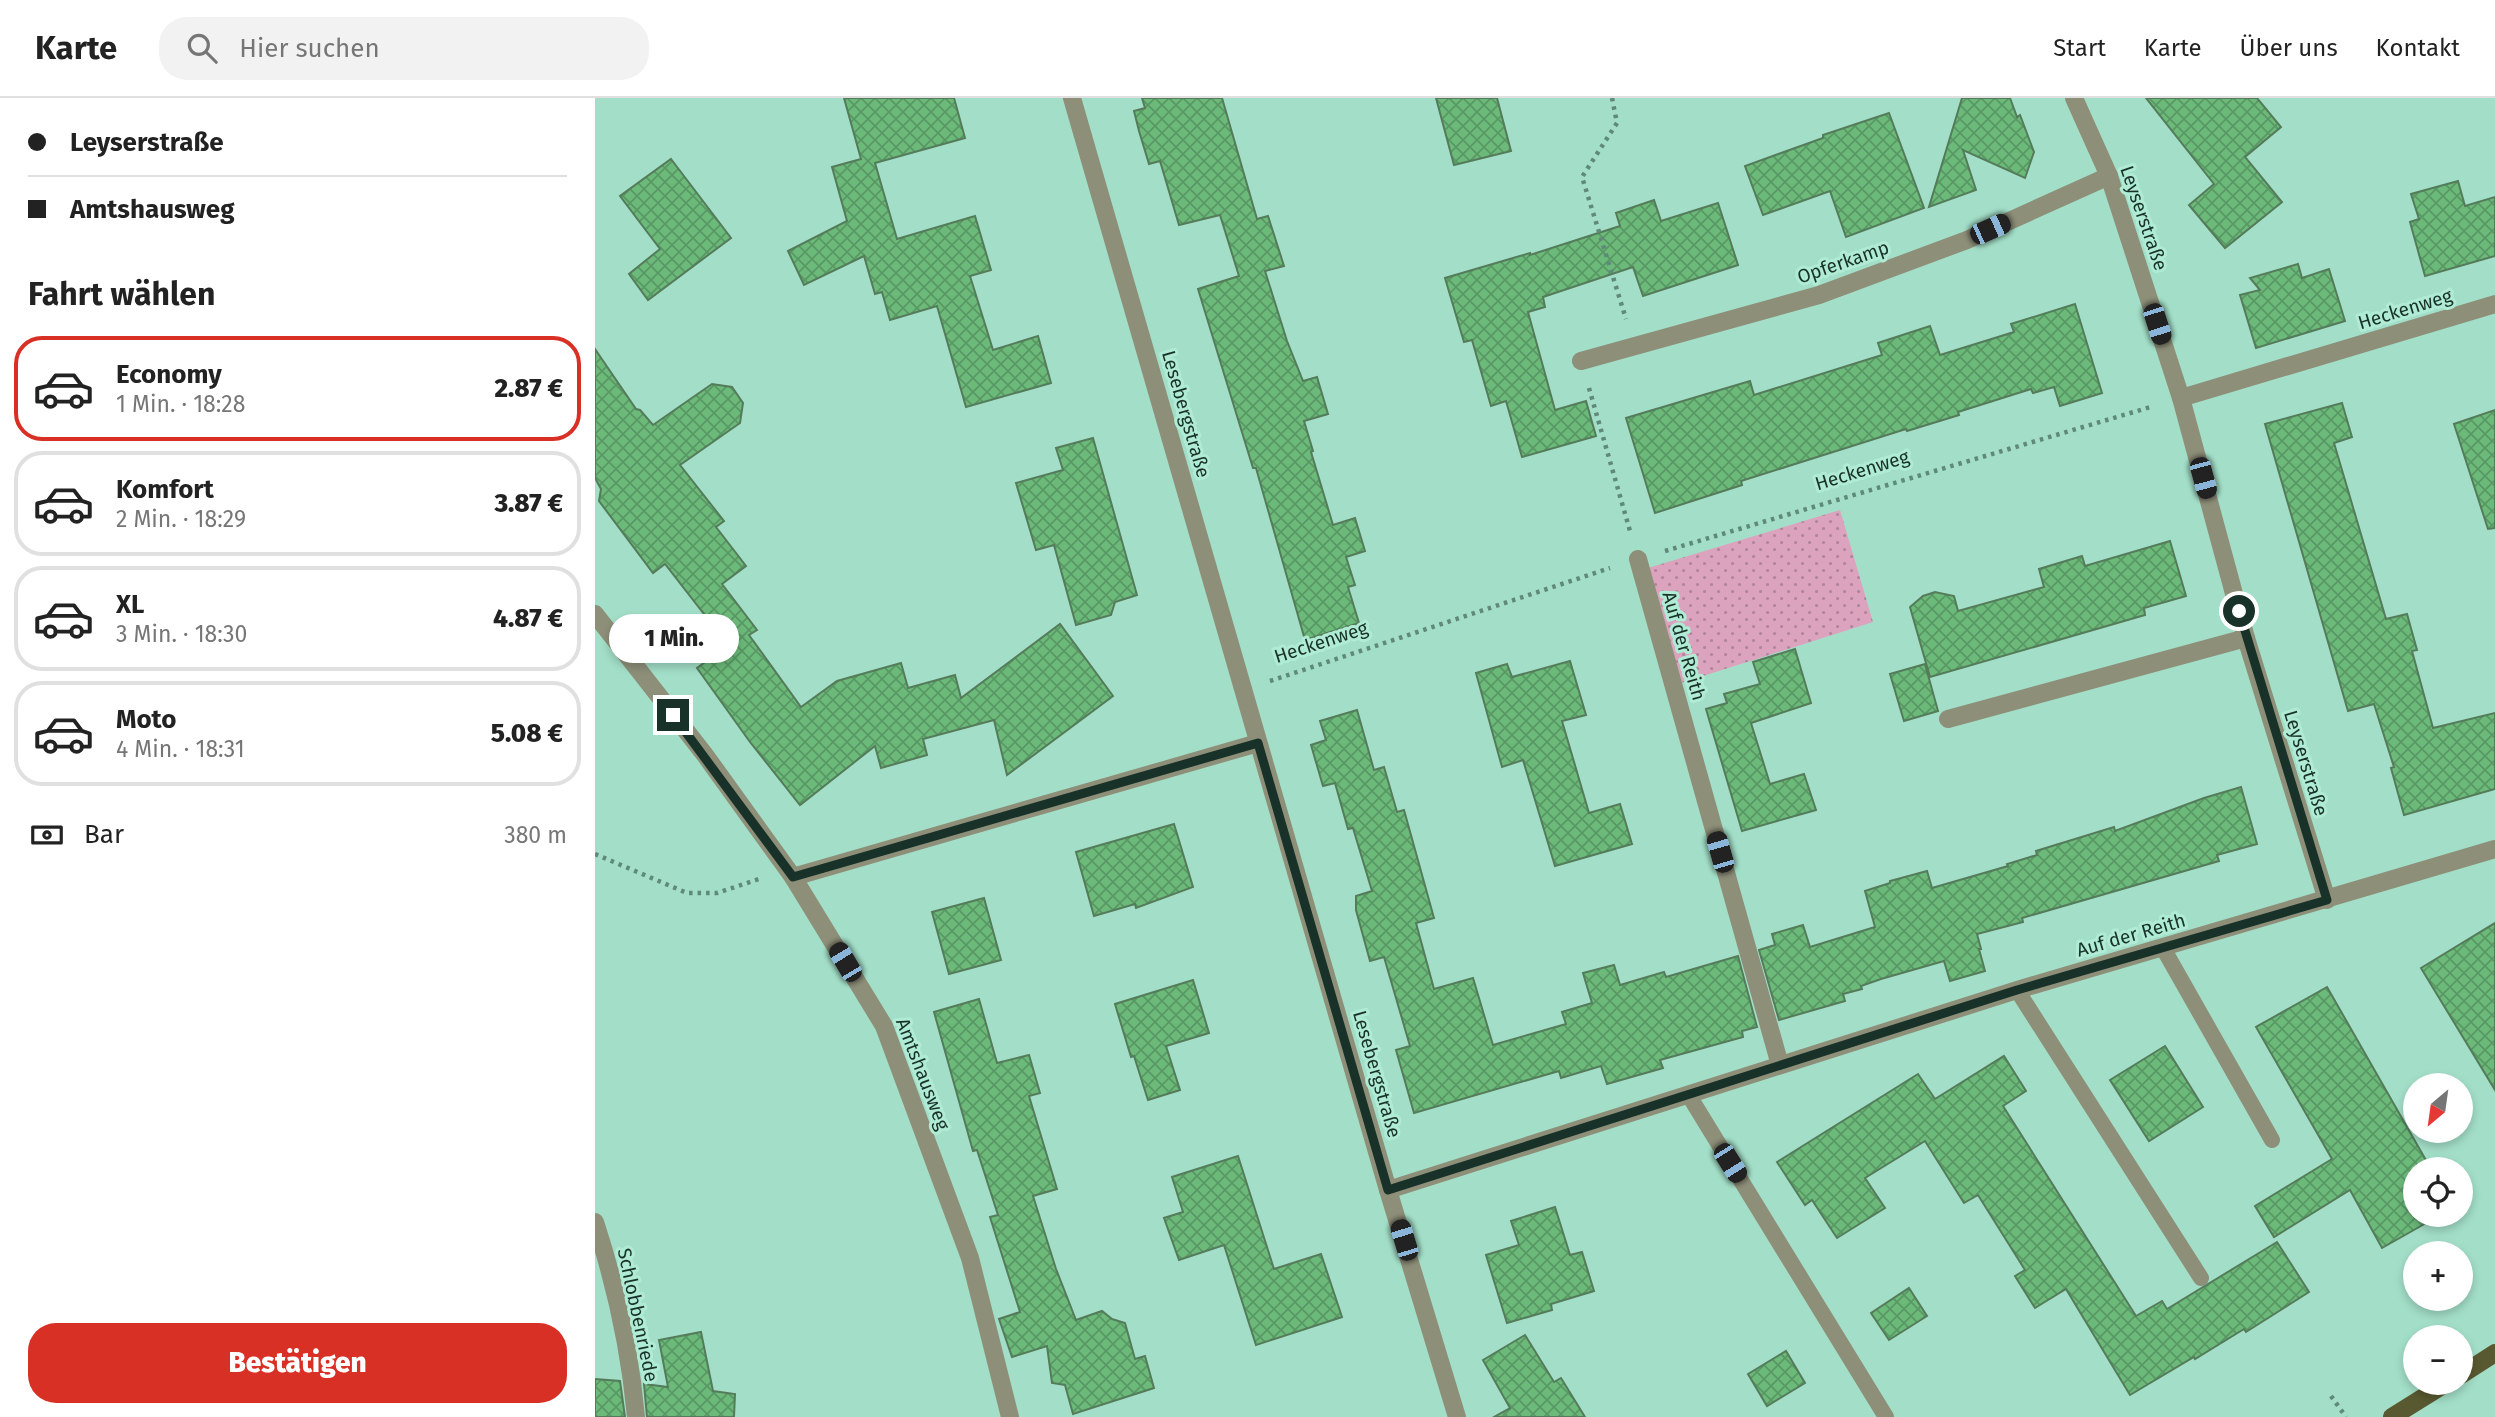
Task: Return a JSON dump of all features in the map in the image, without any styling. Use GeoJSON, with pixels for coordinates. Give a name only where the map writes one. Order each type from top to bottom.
{"type":"FeatureCollection","features":[{"type":"Feature","properties":{"kind":"main road"},"geometry":{"type":"LineString","coordinates":[[2473,1367],[2495,1353]]}},
{"type":"Feature","properties":{"kind":"main road"},"geometry":{"type":"LineString","coordinates":[[2392,1417],[2427,1395]]}},
{"type":"Feature","properties":{"kind":"street","name":"Lesebergstraße"},"geometry":{"type":"LineString","coordinates":[[1072,98],[1388,1190],[1457,1417]]}},
{"type":"Feature","properties":{"kind":"street","name":"Leyserstraße"},"geometry":{"type":"LineString","coordinates":[[2074,98],[2109,176],[2181,398],[2246,638],[2327,900]]}},
{"type":"Feature","properties":{"kind":"street","name":"Opferkamp"},"geometry":{"type":"LineString","coordinates":[[1581,361],[1819,295],[1967,240],[2109,176]]}},
{"type":"Feature","properties":{"kind":"street","name":"Heckenweg"},"geometry":{"type":"LineString","coordinates":[[2181,398],[2495,304]]}},
{"type":"Feature","properties":{"kind":"street","name":"Auf der Reith"},"geometry":{"type":"LineString","coordinates":[[1638,559],[1780,1065]]}},
{"type":"Feature","properties":{"kind":"street","name":"Amtshausweg"},"geometry":{"type":"LineString","coordinates":[[595,614],[705,755],[793,877],[884,1026],[971,1258],[1010,1417]]}},
{"type":"Feature","properties":{"kind":"street"},"geometry":{"type":"LineString","coordinates":[[1948,719],[2246,638]]}},
{"type":"Feature","properties":{"kind":"street"},"geometry":{"type":"LineString","coordinates":[[793,877],[1258,743]]}},
{"type":"Feature","properties":{"kind":"street","name":"Auf der Reith"},"geometry":{"type":"LineString","coordinates":[[1388,1190],[2017,990],[2495,849]]}},
{"type":"Feature","properties":{"kind":"street","name":"Schlobbenriede"},"geometry":{"type":"LineString","coordinates":[[595,1223],[609,1265],[631,1370],[636,1417]]}},
{"type":"Feature","properties":{"kind":"lane"},"geometry":{"type":"LineString","coordinates":[[2163,948],[2272,1140]]}},
{"type":"Feature","properties":{"kind":"lane"},"geometry":{"type":"LineString","coordinates":[[2017,990],[2201,1278]]}},
{"type":"Feature","properties":{"kind":"lane"},"geometry":{"type":"LineString","coordinates":[[1688,1094],[1886,1417]]}},
{"type":"Feature","properties":{"kind":"path"},"geometry":{"type":"LineString","coordinates":[[1612,98],[1617,122],[1581,177],[1635,346]]}},
{"type":"Feature","properties":{"kind":"path"},"geometry":{"type":"LineString","coordinates":[[1581,361],[1638,559]]}},
{"type":"Feature","properties":{"kind":"path","name":"Heckenweg"},"geometry":{"type":"LineString","coordinates":[[1244,690],[1638,559],[2181,398]]}},
{"type":"Feature","properties":{"kind":"path"},"geometry":{"type":"LineString","coordinates":[[595,854],[687,893],[717,893],[769,876]]}},
{"type":"Feature","properties":{"kind":"path"},"geometry":{"type":"LineString","coordinates":[[2332,1396],[2346,1417]]}},
{"type":"Feature","properties":{"kind":"shaded area"},"geometry":{"type":"Polygon","coordinates":[[[1840,510],[1873,622],[1681,683],[1648,568],[1840,510]]]}},
{"type":"Feature","properties":{"kind":"building"},"geometry":{"type":"Polygon","coordinates":[[[844,98],[954,98],[965,138],[875,163],[897,239],[975,216],[991,270],[970,276],[993,350],[1038,336],[1051,383],[966,407],[937,306],[890,320],[882,292],[875,294],[864,256],[804,285],[788,251],[847,221],[832,167],[861,159],[844,98]]]}},
{"type":"Feature","properties":{"kind":"building"},"geometry":{"type":"Polygon","coordinates":[[[1142,98],[1222,98],[1257,219],[1268,216],[1284,266],[1265,271],[1287,341],[1303,381],[1317,377],[1328,414],[1304,421],[1333,525],[1355,518],[1365,551],[1346,557],[1355,585],[1348,587],[1359,623],[1305,640],[1256,468],[1253,468],[1198,289],[1239,276],[1220,215],[1179,225],[1160,161],[1149,164],[1139,131],[1134,111],[1145,108],[1142,98]]]}},
{"type":"Feature","properties":{"kind":"building"},"geometry":{"type":"Polygon","coordinates":[[[1436,98],[1497,98],[1511,151],[1454,165],[1436,98]]]}},
{"type":"Feature","properties":{"kind":"building"},"geometry":{"type":"Polygon","coordinates":[[[1962,98],[2010,98],[2017,117],[2020,115],[2034,152],[2025,178],[1963,150],[1976,190],[1929,207],[1962,98]]]}},
{"type":"Feature","properties":{"kind":"building"},"geometry":{"type":"Polygon","coordinates":[[[2146,98],[2257,98],[2281,127],[2245,157],[2282,202],[2225,248],[2189,205],[2214,184],[2146,98]]]}},
{"type":"Feature","properties":{"kind":"building"},"geometry":{"type":"Polygon","coordinates":[[[1889,113],[1924,208],[1846,237],[1830,191],[1763,215],[1745,166],[1823,138],[1823,135],[1889,113]]]}},
{"type":"Feature","properties":{"kind":"building"},"geometry":{"type":"Polygon","coordinates":[[[671,159],[731,238],[648,300],[629,274],[660,249],[620,196],[671,159]]]}},
{"type":"Feature","properties":{"kind":"building"},"geometry":{"type":"Polygon","coordinates":[[[2458,181],[2465,206],[2495,197],[2495,256],[2425,276],[2410,222],[2419,219],[2411,194],[2458,181]]]}},
{"type":"Feature","properties":{"kind":"building"},"geometry":{"type":"Polygon","coordinates":[[[1654,200],[1661,221],[1718,203],[1738,265],[1643,296],[1633,267],[1543,297],[1545,307],[1528,312],[1555,410],[1586,401],[1596,436],[1522,457],[1506,401],[1491,406],[1472,340],[1464,342],[1445,278],[1530,255],[1620,226],[1616,213],[1654,200]]]}},
{"type":"Feature","properties":{"kind":"building"},"geometry":{"type":"Polygon","coordinates":[[[2298,264],[2302,278],[2329,269],[2345,321],[2256,348],[2240,295],[2260,290],[2250,278],[2298,264]]]}},
{"type":"Feature","properties":{"kind":"building"},"geometry":{"type":"Polygon","coordinates":[[[2075,304],[2102,393],[2060,406],[2054,387],[2033,393],[2031,389],[1958,412],[1959,415],[1741,481],[1742,485],[1655,513],[1626,418],[1750,381],[1754,395],[1882,355],[1878,343],[1930,326],[1940,355],[2014,332],[2011,324],[2075,304]]]}},
{"type":"Feature","properties":{"kind":"building"},"geometry":{"type":"Polygon","coordinates":[[[595,349],[636,409],[653,425],[712,384],[732,387],[743,403],[740,423],[680,465],[724,521],[716,527],[746,566],[722,584],[757,630],[749,635],[801,707],[837,681],[901,663],[908,688],[955,675],[961,698],[1060,624],[1113,696],[1007,775],[994,720],[923,739],[927,755],[881,768],[875,746],[800,805],[750,742],[697,668],[716,654],[702,636],[714,627],[665,564],[653,573],[599,501],[601,489],[595,478],[595,349]]]}},
{"type":"Feature","properties":{"kind":"building"},"geometry":{"type":"Polygon","coordinates":[[[2342,403],[2352,437],[2334,443],[2386,619],[2407,614],[2417,650],[2412,651],[2433,728],[2495,713],[2495,789],[2404,815],[2391,768],[2394,767],[2374,704],[2348,711],[2265,424],[2342,403]]]}},
{"type":"Feature","properties":{"kind":"building"},"geometry":{"type":"Polygon","coordinates":[[[2495,410],[2495,528],[2488,529],[2454,424],[2495,410]]]}},
{"type":"Feature","properties":{"kind":"building"},"geometry":{"type":"Polygon","coordinates":[[[1093,438],[1137,595],[1115,602],[1111,615],[1076,625],[1054,545],[1036,550],[1016,483],[1063,470],[1056,448],[1093,438]]]}},
{"type":"Feature","properties":{"kind":"building"},"geometry":{"type":"Polygon","coordinates":[[[2170,541],[2186,596],[2144,608],[2145,615],[1930,677],[1910,607],[1923,596],[1935,592],[1954,596],[1958,611],[2044,587],[2039,569],[2082,556],[2085,566],[2170,541]]]}},
{"type":"Feature","properties":{"kind":"building"},"geometry":{"type":"Polygon","coordinates":[[[1795,649],[1811,703],[1751,723],[1770,784],[1804,774],[1816,810],[1742,831],[1706,709],[1727,703],[1724,694],[1760,684],[1753,662],[1795,649]]]}},
{"type":"Feature","properties":{"kind":"building"},"geometry":{"type":"Polygon","coordinates":[[[1570,661],[1586,715],[1562,721],[1589,813],[1620,804],[1632,844],[1555,866],[1523,760],[1502,767],[1476,673],[1507,664],[1512,677],[1570,661]]]}},
{"type":"Feature","properties":{"kind":"building"},"geometry":{"type":"Polygon","coordinates":[[[1925,664],[1938,711],[1904,721],[1890,674],[1925,664]]]}},
{"type":"Feature","properties":{"kind":"building"},"geometry":{"type":"Polygon","coordinates":[[[1357,710],[1374,770],[1384,767],[1397,812],[1404,810],[1434,918],[1416,923],[1434,989],[1473,978],[1493,1045],[1566,1024],[1562,1012],[1592,1003],[1583,973],[1614,965],[1620,985],[1664,972],[1666,977],[1738,956],[1757,1027],[1742,1031],[1743,1037],[1660,1060],[1663,1068],[1607,1084],[1601,1066],[1561,1078],[1559,1071],[1414,1113],[1396,1050],[1410,1046],[1384,957],[1370,961],[1356,910],[1356,896],[1372,891],[1353,828],[1348,829],[1335,783],[1323,786],[1311,745],[1326,740],[1320,721],[1357,710]]]}},
{"type":"Feature","properties":{"kind":"building"},"geometry":{"type":"Polygon","coordinates":[[[2241,787],[2257,844],[2217,855],[2219,861],[2022,918],[2023,922],[1977,934],[1985,971],[1950,981],[1944,961],[1861,986],[1862,989],[1843,994],[1845,1001],[1779,1020],[1759,950],[1775,945],[1772,934],[1803,925],[1810,947],[1875,927],[1865,891],[1890,881],[1927,871],[1932,888],[2008,866],[2007,864],[2037,855],[2036,851],[2114,827],[2115,831],[2241,787]]]}},
{"type":"Feature","properties":{"kind":"building"},"geometry":{"type":"Polygon","coordinates":[[[1174,824],[1193,887],[1136,908],[1135,904],[1094,916],[1076,852],[1174,824]]]}},
{"type":"Feature","properties":{"kind":"building"},"geometry":{"type":"Polygon","coordinates":[[[984,898],[1001,960],[949,974],[932,912],[984,898]]]}},
{"type":"Feature","properties":{"kind":"building"},"geometry":{"type":"Polygon","coordinates":[[[2495,923],[2495,1090],[2421,968],[2495,923]]]}},
{"type":"Feature","properties":{"kind":"building"},"geometry":{"type":"Polygon","coordinates":[[[1193,980],[1209,1033],[1166,1046],[1180,1090],[1148,1100],[1115,1004],[1193,980]]]}},
{"type":"Feature","properties":{"kind":"building"},"geometry":{"type":"Polygon","coordinates":[[[2327,987],[2403,1120],[2403,1143],[2416,1143],[2424,1157],[2403,1157],[2403,1227],[2419,1227],[2382,1248],[2350,1190],[2274,1237],[2255,1206],[2332,1159],[2256,1027],[2327,987]]]}},
{"type":"Feature","properties":{"kind":"building"},"geometry":{"type":"Polygon","coordinates":[[[979,999],[997,1063],[1029,1055],[1040,1093],[1029,1096],[1057,1189],[1033,1196],[1056,1269],[1076,1320],[1102,1311],[1112,1319],[1125,1323],[1135,1359],[1145,1356],[1154,1388],[1073,1414],[1065,1385],[1052,1383],[1047,1346],[1012,1357],[999,1319],[1020,1312],[990,1217],[998,1215],[977,1150],[973,1151],[934,1012],[979,999]]]}},
{"type":"Feature","properties":{"kind":"building"},"geometry":{"type":"Polygon","coordinates":[[[2165,1046],[2203,1107],[2149,1141],[2110,1080],[2165,1046]]]}},
{"type":"Feature","properties":{"kind":"building"},"geometry":{"type":"Polygon","coordinates":[[[2004,1056],[2026,1091],[2003,1106],[2136,1316],[2162,1301],[2167,1309],[2277,1242],[2309,1292],[2246,1332],[2244,1329],[2130,1395],[2066,1289],[2035,1308],[2015,1276],[2025,1270],[1978,1195],[1964,1203],[1925,1141],[1865,1178],[1885,1208],[1837,1238],[1812,1200],[1805,1205],[1777,1162],[1918,1074],[1935,1099],[2004,1056]]]}},
{"type":"Feature","properties":{"kind":"building"},"geometry":{"type":"Polygon","coordinates":[[[1238,1156],[1274,1269],[1321,1254],[1342,1317],[1256,1345],[1224,1245],[1179,1260],[1164,1218],[1183,1212],[1172,1177],[1238,1156]]]}},
{"type":"Feature","properties":{"kind":"building"},"geometry":{"type":"Polygon","coordinates":[[[1555,1207],[1570,1255],[1582,1252],[1594,1291],[1551,1304],[1552,1310],[1507,1323],[1486,1255],[1519,1245],[1511,1221],[1555,1207]]]}},
{"type":"Feature","properties":{"kind":"building"},"geometry":{"type":"Polygon","coordinates":[[[1909,1288],[1927,1316],[1889,1340],[1871,1313],[1909,1288]]]}},
{"type":"Feature","properties":{"kind":"building"},"geometry":{"type":"Polygon","coordinates":[[[701,1332],[713,1391],[735,1394],[734,1417],[647,1417],[644,1384],[668,1387],[659,1340],[701,1332]]]}},
{"type":"Feature","properties":{"kind":"building"},"geometry":{"type":"Polygon","coordinates":[[[1525,1335],[1554,1382],[1561,1378],[1585,1417],[1494,1417],[1510,1408],[1483,1360],[1525,1335]]]}},
{"type":"Feature","properties":{"kind":"building"},"geometry":{"type":"Polygon","coordinates":[[[1786,1351],[1805,1383],[1767,1406],[1748,1374],[1786,1351]]]}},
{"type":"Feature","properties":{"kind":"building"},"geometry":{"type":"Polygon","coordinates":[[[595,1379],[620,1381],[625,1417],[595,1417],[595,1379]]]}},
{"type":"Feature","properties":{"kind":"route"},"geometry":{"type":"LineString","coordinates":[[673,715],[793,877],[1258,743],[1388,1190],[2017,990],[2327,900],[2239,611]]}}]}
